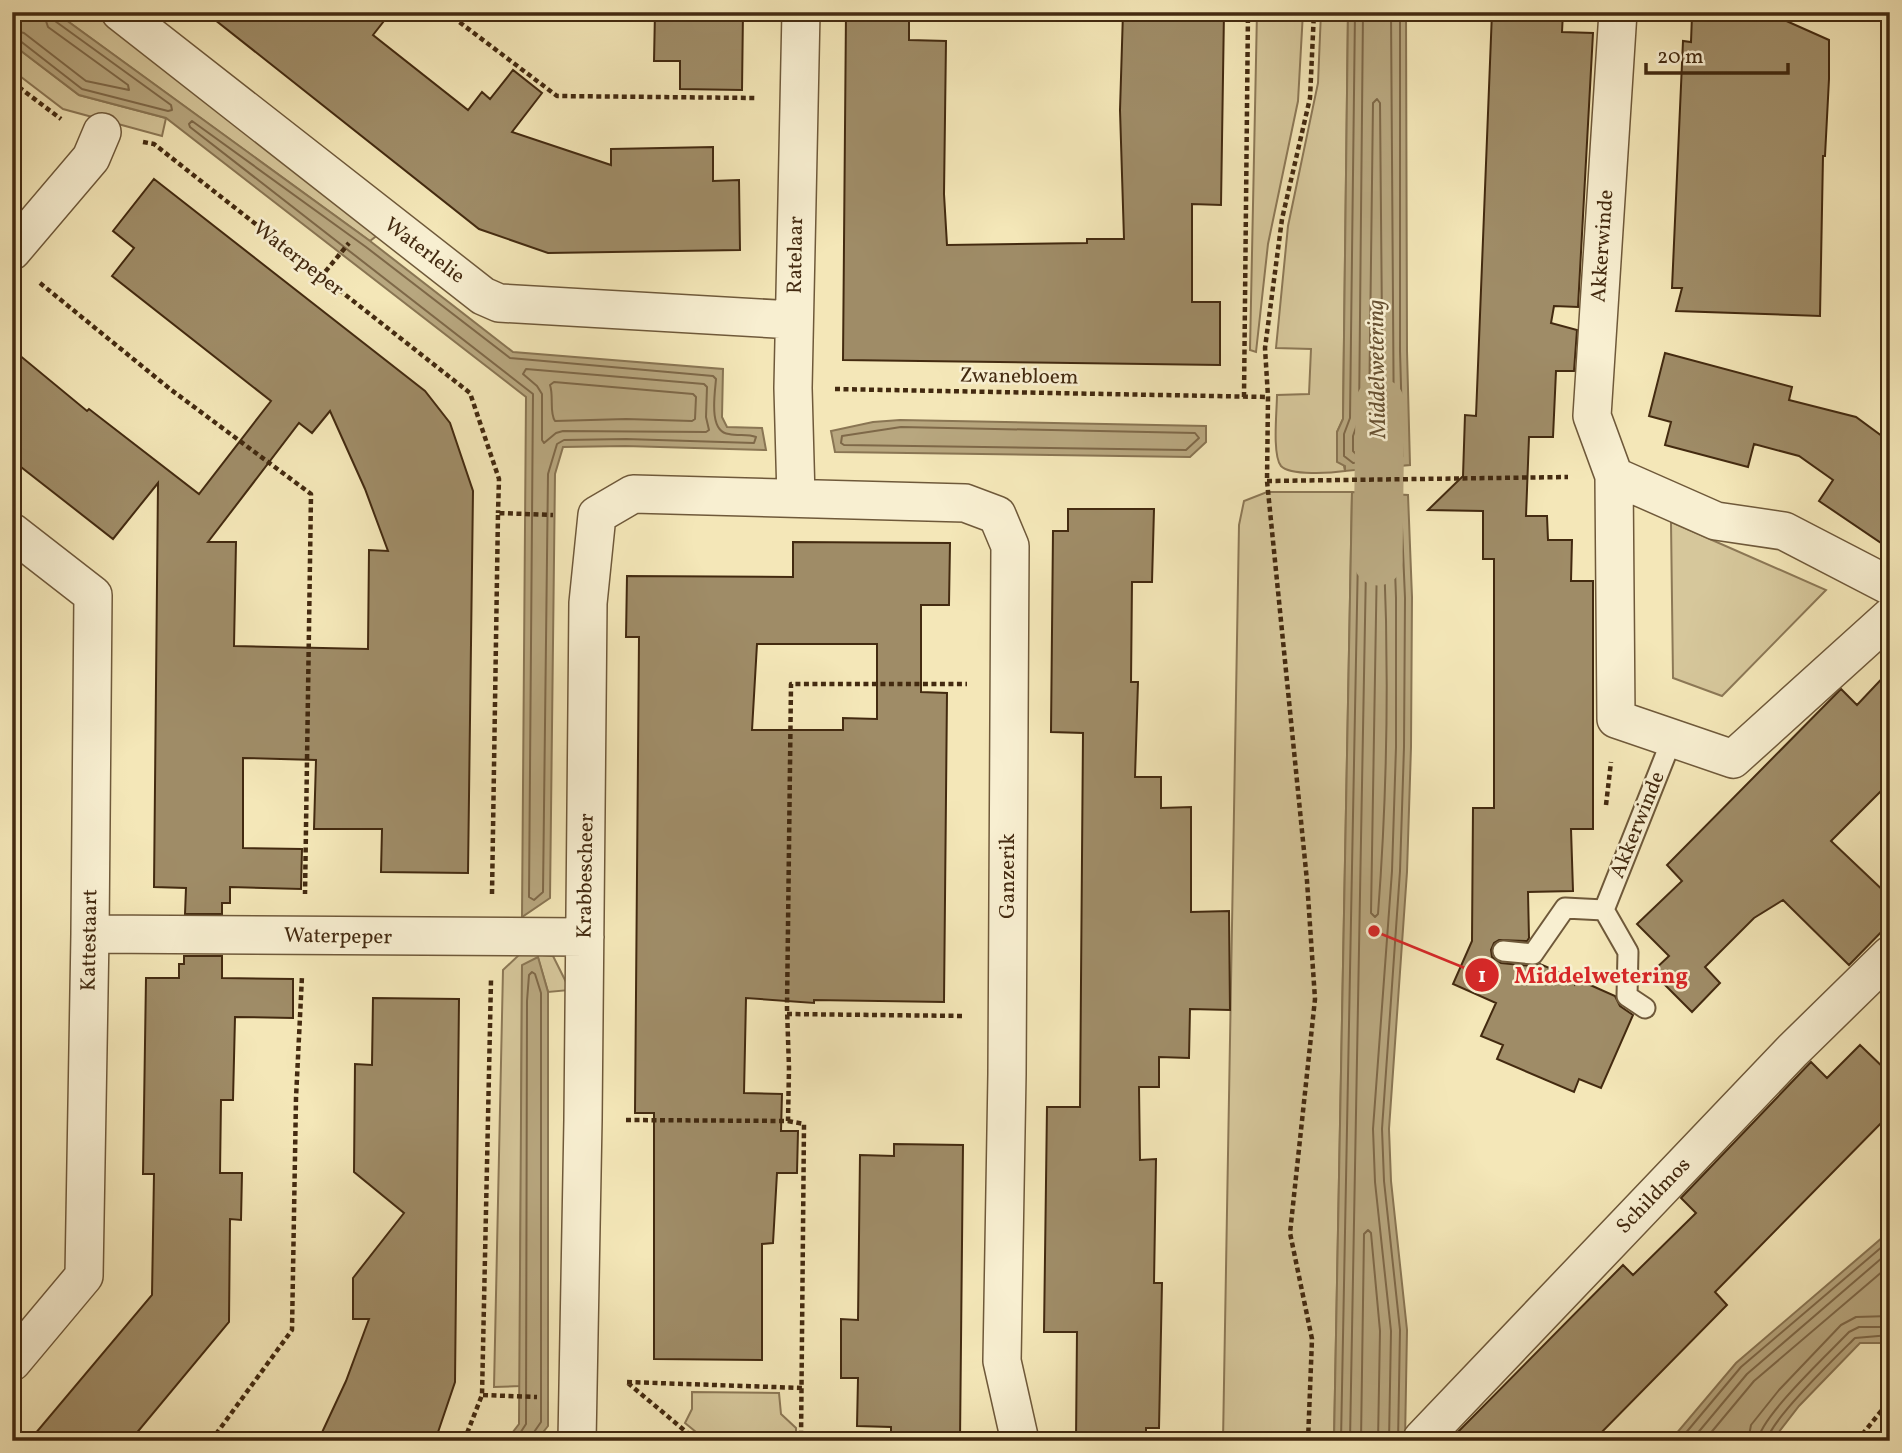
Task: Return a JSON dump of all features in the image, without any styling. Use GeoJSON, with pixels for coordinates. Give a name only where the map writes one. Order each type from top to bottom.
{"type":"FeatureCollection","features":[{"type":"Feature","properties":{"kind":"street","name":"Waterlelie"},"geometry":{"type":"LineString","coordinates":[[120,12],[483,296],[499,303],[794,320]]}},
{"type":"Feature","properties":{"kind":"street","name":"Ratelaar"},"geometry":{"type":"LineString","coordinates":[[796,498],[793,388],[801,12]]}},
{"type":"Feature","properties":{"kind":"street","name":"Akkerwinde"},"geometry":{"type":"LineString","coordinates":[[1618,12],[1592,416],[1614,476],[1616,719],[1733,759],[1890,617]]}},
{"type":"Feature","properties":{"kind":"street"},"geometry":{"type":"LineString","coordinates":[[23,264],[91,158],[102,132]]}},
{"type":"Feature","properties":{"kind":"street"},"geometry":{"type":"LineString","coordinates":[[1614,476],[1716,522],[1784,531],[1890,586]]}},
{"type":"Feature","properties":{"kind":"street","name":"Krabbescheer"},"geometry":{"type":"LineString","coordinates":[[577,1441],[580,1377],[588,603],[597,515],[633,494],[796,498]]}},
{"type":"Feature","properties":{"kind":"street","name":"Ganzerik"},"geometry":{"type":"LineString","coordinates":[[796,498],[965,503],[997,515],[1010,546],[1002,1362],[1020,1441]]}},
{"type":"Feature","properties":{"kind":"street","name":"Kattestaart"},"geometry":{"type":"LineString","coordinates":[[12,532],[93,595],[84,1276],[12,1362]]}},
{"type":"Feature","properties":{"kind":"street","name":"Waterpeper"},"geometry":{"type":"LineString","coordinates":[[90,934],[585,937]]}},
{"type":"Feature","properties":{"kind":"street","name":"Schildmos"},"geometry":{"type":"LineString","coordinates":[[1422,1439],[1792,1051],[1890,956]]}},
{"type":"Feature","properties":{"kind":"lane","name":"Akkerwinde"},"geometry":{"type":"LineString","coordinates":[[1604,910],[1672,739]]}},
{"type":"Feature","properties":{"kind":"lane"},"geometry":{"type":"LineString","coordinates":[[1503,951],[1533,954],[1565,908],[1604,910],[1628,953],[1627,996],[1645,1007]]}},
{"type":"Feature","properties":{"kind":"path"},"geometry":{"type":"LineString","coordinates":[[1244,397],[1248,12]]}},
{"type":"Feature","properties":{"kind":"path"},"geometry":{"type":"LineString","coordinates":[[1308,1441],[1311,1339],[1290,1233],[1315,999],[1307,881],[1267,481],[1268,397],[1265,348],[1282,219],[1310,98],[1314,12]]}},
{"type":"Feature","properties":{"kind":"path"},"geometry":{"type":"LineString","coordinates":[[450,14],[557,96],[799,98]]}},
{"type":"Feature","properties":{"kind":"path","name":"Waterpeper"},"geometry":{"type":"LineString","coordinates":[[12,82],[62,121],[154,144],[320,278],[470,393],[499,479],[498,513]]}},
{"type":"Feature","properties":{"kind":"path"},"geometry":{"type":"LineString","coordinates":[[23,264],[170,389],[311,495],[304,936],[296,1098],[292,1330],[211,1441]]}},
{"type":"Feature","properties":{"kind":"path"},"geometry":{"type":"LineString","coordinates":[[320,278],[332,264]]}},
{"type":"Feature","properties":{"kind":"path","name":"Zwanebloem"},"geometry":{"type":"LineString","coordinates":[[793,388],[1268,397]]}},
{"type":"Feature","properties":{"kind":"path"},"geometry":{"type":"LineString","coordinates":[[1267,481],[1614,476]]}},
{"type":"Feature","properties":{"kind":"path"},"geometry":{"type":"LineString","coordinates":[[512,514],[556,514]]}},
{"type":"Feature","properties":{"kind":"path"},"geometry":{"type":"LineString","coordinates":[[788,1121],[791,684],[1009,685]]}},
{"type":"Feature","properties":{"kind":"path"},"geometry":{"type":"LineString","coordinates":[[788,1014],[1007,1016]]}},
{"type":"Feature","properties":{"kind":"path"},"geometry":{"type":"LineString","coordinates":[[583,1120],[788,1121],[804,1124],[801,1441]]}},
{"type":"Feature","properties":{"kind":"path"},"geometry":{"type":"LineString","coordinates":[[580,1377],[627,1382],[802,1388]]}},
{"type":"Feature","properties":{"kind":"path"},"geometry":{"type":"LineString","coordinates":[[627,1382],[697,1441]]}},
{"type":"Feature","properties":{"kind":"path"},"geometry":{"type":"LineString","coordinates":[[482,1395],[543,1397]]}},
{"type":"Feature","properties":{"kind":"path"},"geometry":{"type":"LineString","coordinates":[[1857,1441],[1890,1400]]}},
{"type":"Feature","properties":{"kind":"shaded area"},"geometry":{"type":"Polygon","coordinates":[[[55,12],[105,12],[384,230],[370,241],[55,12]]]}},
{"type":"Feature","properties":{"kind":"shaded area"},"geometry":{"type":"Polygon","coordinates":[[[1257,12],[1303,12],[1298,101],[1268,244],[1256,352],[1250,350],[1257,12]]]}},
{"type":"Feature","properties":{"kind":"shaded area"},"geometry":{"type":"Polygon","coordinates":[[[1321,12],[1348,12],[1343,419],[1337,432],[1345,471],[1312,473],[1293,471],[1281,466],[1276,432],[1277,395],[1309,394],[1311,349],[1276,348],[1288,226],[1318,83],[1321,12]]]}},
{"type":"Feature","properties":{"kind":"shaded area"},"geometry":{"type":"Polygon","coordinates":[[[12,44],[79,95],[166,118],[162,136],[63,109],[12,70],[12,44]]]}},
{"type":"Feature","properties":{"kind":"shaded area"},"geometry":{"type":"Polygon","coordinates":[[[1267,492],[1352,492],[1334,1441],[1223,1441],[1239,525],[1244,501],[1267,492]]]}},
{"type":"Feature","properties":{"kind":"shaded area"},"geometry":{"type":"Polygon","coordinates":[[[1671,522],[1826,590],[1722,696],[1673,678],[1671,522]]]}},
{"type":"Feature","properties":{"kind":"shaded area"},"geometry":{"type":"Polygon","coordinates":[[[521,953],[553,956],[570,990],[548,992],[538,958],[522,966],[520,1386],[494,1387],[503,970],[521,953]]]}},
{"type":"Feature","properties":{"kind":"shaded area"},"geometry":{"type":"Polygon","coordinates":[[[692,1392],[779,1393],[781,1414],[796,1428],[796,1441],[707,1441],[685,1423],[692,1409],[692,1392]]]}},
{"type":"Feature","properties":{"kind":"water"},"geometry":{"type":"Polygon","coordinates":[[[12,12],[55,12],[370,241],[513,352],[723,369],[722,417],[727,427],[762,428],[766,450],[563,447],[555,474],[550,898],[522,917],[526,397],[166,118],[79,95],[12,44],[12,12]]]}},
{"type":"Feature","properties":{"kind":"water"},"geometry":{"type":"Polygon","coordinates":[[[1348,12],[1406,12],[1410,465],[1345,471],[1345,466],[1337,462],[1337,432],[1343,419],[1348,12]]]}},
{"type":"Feature","properties":{"kind":"water"},"geometry":{"type":"Polygon","coordinates":[[[900,420],[1206,426],[1206,442],[1190,457],[835,452],[831,431],[873,422],[900,420]]]}},
{"type":"Feature","properties":{"kind":"water"},"geometry":{"type":"Polygon","coordinates":[[[1352,492],[1408,495],[1412,597],[1411,747],[1407,872],[1389,1129],[1391,1181],[1407,1330],[1405,1441],[1334,1441],[1352,492]]]}},
{"type":"Feature","properties":{"kind":"water"},"geometry":{"type":"Polygon","coordinates":[[[538,957],[548,992],[548,1426],[536,1441],[506,1441],[519,1424],[522,965],[538,957]]]}},
{"type":"Feature","properties":{"kind":"water"},"geometry":{"type":"Polygon","coordinates":[[[1890,1231],[1890,1343],[1860,1343],[1799,1406],[1772,1441],[1670,1441],[1736,1363],[1890,1231]]]}},
{"type":"Feature","properties":{"kind":"building"},"geometry":{"type":"Polygon","coordinates":[[[205,12],[391,12],[373,35],[468,110],[482,92],[490,99],[513,70],[542,93],[512,132],[611,165],[611,149],[713,147],[713,181],[739,180],[740,250],[548,253],[479,229],[205,12]]]}},
{"type":"Feature","properties":{"kind":"building"},"geometry":{"type":"Polygon","coordinates":[[[655,12],[743,12],[742,90],[680,89],[680,61],[654,61],[655,12]]]}},
{"type":"Feature","properties":{"kind":"building"},"geometry":{"type":"Polygon","coordinates":[[[846,12],[909,12],[909,40],[946,41],[944,194],[947,245],[1087,243],[1087,239],[1124,239],[1120,110],[1123,12],[1224,12],[1221,205],[1192,204],[1192,302],[1220,302],[1220,365],[843,360],[846,12]]]}},
{"type":"Feature","properties":{"kind":"building"},"geometry":{"type":"Polygon","coordinates":[[[1492,12],[1563,12],[1562,32],[1593,33],[1578,307],[1554,306],[1551,323],[1577,330],[1574,371],[1556,371],[1553,437],[1529,437],[1526,516],[1547,516],[1548,540],[1572,540],[1571,581],[1593,581],[1593,829],[1571,829],[1573,891],[1528,892],[1529,938],[1527,941],[1499,940],[1491,950],[1492,957],[1501,963],[1532,966],[1540,964],[1575,979],[1575,984],[1579,980],[1615,996],[1620,1006],[1633,1015],[1601,1088],[1579,1079],[1574,1092],[1497,1059],[1503,1045],[1481,1036],[1496,1003],[1453,984],[1472,941],[1473,808],[1494,808],[1494,559],[1483,559],[1483,511],[1428,510],[1463,476],[1465,415],[1476,416],[1492,12]]]}},
{"type":"Feature","properties":{"kind":"building"},"geometry":{"type":"Polygon","coordinates":[[[1692,15],[1782,19],[1829,40],[1823,156],[1820,316],[1676,311],[1682,288],[1672,288],[1683,41],[1691,42],[1692,15]]]}},
{"type":"Feature","properties":{"kind":"building"},"geometry":{"type":"Polygon","coordinates":[[[154,179],[425,391],[450,423],[473,491],[468,873],[381,872],[382,829],[314,829],[316,760],[243,758],[243,848],[302,849],[301,889],[230,887],[230,903],[222,903],[222,914],[185,914],[186,888],[154,887],[158,483],[113,539],[12,460],[12,349],[87,411],[89,409],[199,494],[271,401],[112,276],[134,248],[113,231],[154,179]],[[330,411],[312,433],[299,423],[208,542],[236,542],[234,646],[368,649],[369,550],[388,551],[365,489],[330,411]]]}},
{"type":"Feature","properties":{"kind":"building"},"geometry":{"type":"Polygon","coordinates":[[[1665,353],[1792,387],[1789,400],[1856,417],[1890,442],[1890,549],[1819,501],[1833,480],[1799,456],[1754,444],[1748,467],[1665,445],[1671,422],[1649,416],[1665,353]]]}},
{"type":"Feature","properties":{"kind":"building"},"geometry":{"type":"Polygon","coordinates":[[[1068,509],[1154,509],[1152,582],[1132,582],[1131,682],[1138,682],[1135,777],[1161,777],[1161,808],[1191,807],[1191,912],[1229,911],[1230,1010],[1190,1009],[1189,1058],[1159,1057],[1159,1087],[1139,1087],[1140,1160],[1156,1159],[1154,1283],[1162,1283],[1159,1428],[1146,1428],[1146,1441],[1076,1441],[1077,1332],[1044,1332],[1047,1107],[1080,1107],[1083,733],[1051,732],[1053,531],[1068,531],[1068,509]]]}},
{"type":"Feature","properties":{"kind":"building"},"geometry":{"type":"Polygon","coordinates":[[[793,542],[950,543],[949,605],[921,605],[921,692],[947,693],[944,1002],[814,1000],[814,1003],[746,998],[744,1093],[782,1094],[781,1131],[798,1131],[797,1173],[777,1173],[773,1243],[762,1244],[762,1360],[654,1359],[654,1113],[635,1113],[639,637],[626,637],[627,576],[793,577],[793,542]],[[757,644],[752,730],[843,730],[843,718],[877,719],[877,644],[757,644]]]}},
{"type":"Feature","properties":{"kind":"building"},"geometry":{"type":"Polygon","coordinates":[[[1890,670],[1890,782],[1831,841],[1890,897],[1890,923],[1849,965],[1783,900],[1754,918],[1705,967],[1720,983],[1692,1012],[1652,972],[1669,956],[1637,924],[1682,881],[1667,865],[1841,689],[1857,705],[1890,670]]]}},
{"type":"Feature","properties":{"kind":"building"},"geometry":{"type":"Polygon","coordinates":[[[184,956],[222,956],[222,978],[293,979],[293,1018],[235,1017],[233,1100],[221,1100],[220,1173],[242,1173],[241,1220],[230,1219],[229,1322],[130,1441],[29,1441],[152,1295],[154,1174],[143,1174],[146,978],[179,978],[179,964],[184,964],[184,956]]]}},
{"type":"Feature","properties":{"kind":"building"},"geometry":{"type":"Polygon","coordinates":[[[373,998],[459,999],[455,1382],[435,1441],[318,1441],[346,1381],[369,1319],[353,1319],[353,1278],[404,1213],[354,1172],[355,1064],[372,1065],[373,998]]]}},
{"type":"Feature","properties":{"kind":"building"},"geometry":{"type":"Polygon","coordinates":[[[1860,1045],[1890,1074],[1890,1114],[1715,1292],[1727,1305],[1593,1441],[1449,1441],[1623,1265],[1633,1275],[1696,1213],[1681,1198],[1811,1062],[1827,1078],[1860,1045]]]}},
{"type":"Feature","properties":{"kind":"building"},"geometry":{"type":"Polygon","coordinates":[[[894,1144],[963,1145],[960,1441],[891,1441],[891,1427],[857,1426],[858,1378],[841,1378],[841,1319],[858,1320],[860,1155],[894,1156],[894,1144]]]}},
{"type":"Feature","properties":{"kind":"waterway","name":"Middelwetering"},"geometry":{"type":"LineString","coordinates":[[1378,561],[1380,403]]}},
{"type":"Feature","properties":{"kind":"place","name":"Middelwetering"},"geometry":{"type":"Point","coordinates":[1374,931]}}]}
